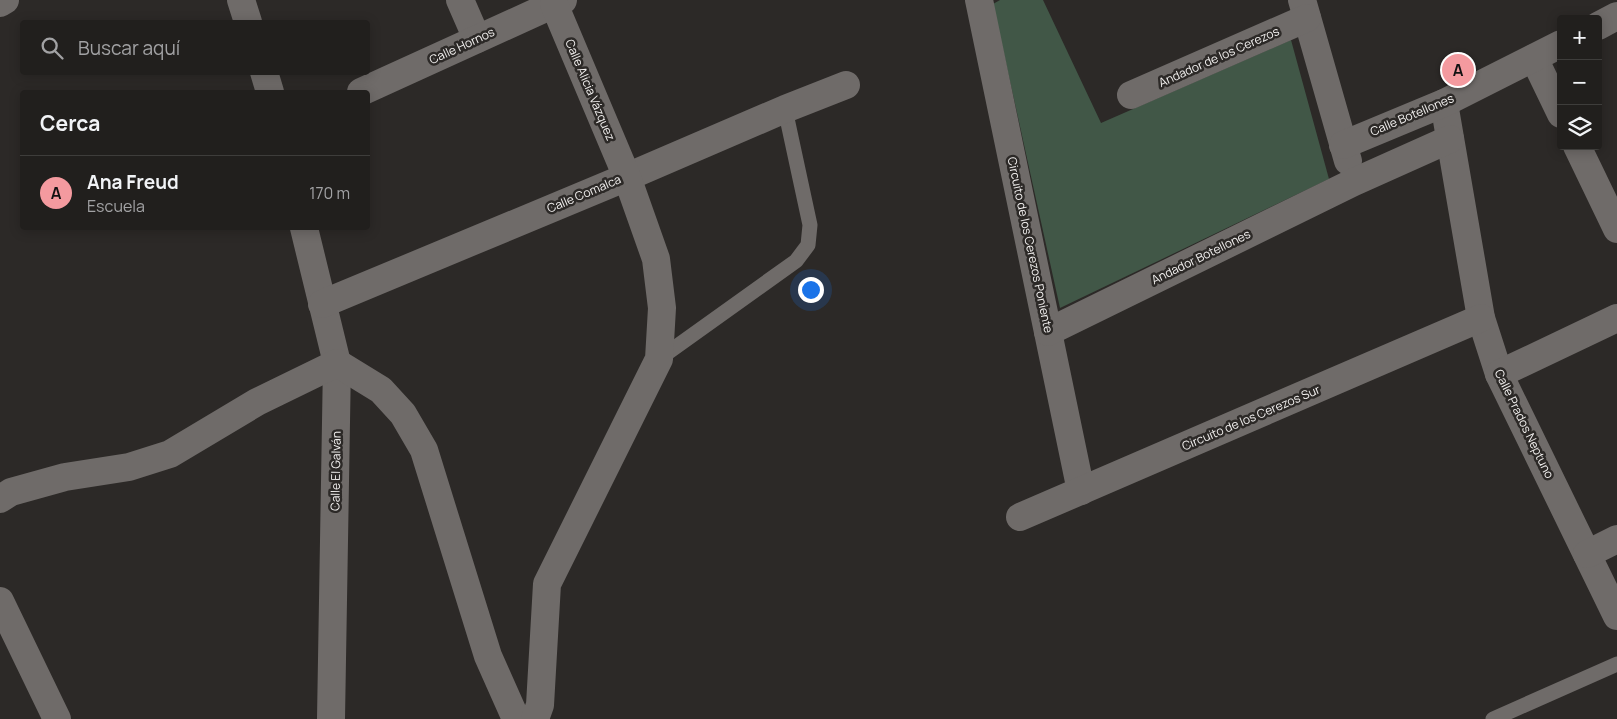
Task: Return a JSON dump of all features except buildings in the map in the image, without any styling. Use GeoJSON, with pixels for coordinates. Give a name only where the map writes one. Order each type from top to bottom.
{"type":"FeatureCollection","features":[{"type":"Feature","properties":{"kind":"street"},"geometry":{"type":"LineString","coordinates":[[0,4],[5,0]]}},
{"type":"Feature","properties":{"kind":"street"},"geometry":{"type":"LineString","coordinates":[[241,0],[247,20]]}},
{"type":"Feature","properties":{"kind":"street"},"geometry":{"type":"LineString","coordinates":[[460,0],[477,39]]}},
{"type":"Feature","properties":{"kind":"street","name":"Circuito de los Cerezos Poniente"},"geometry":{"type":"LineString","coordinates":[[979,0],[1081,491]]}},
{"type":"Feature","properties":{"kind":"street","name":"Calle Hornos"},"geometry":{"type":"LineString","coordinates":[[365,90],[558,2]]}},
{"type":"Feature","properties":{"kind":"street","name":"Calle Alicia Vázquez"},"geometry":{"type":"LineString","coordinates":[[558,2],[627,177],[656,260],[662,308],[659,358]]}},
{"type":"Feature","properties":{"kind":"street"},"geometry":{"type":"LineString","coordinates":[[1304,9],[1354,182],[1450,139]]}},
{"type":"Feature","properties":{"kind":"street","name":"Andador de los Cerezos"},"geometry":{"type":"LineString","coordinates":[[1131,95],[1304,9]]}},
{"type":"Feature","properties":{"kind":"street"},"geometry":{"type":"LineString","coordinates":[[1602,24],[1617,16]]}},
{"type":"Feature","properties":{"kind":"street","name":"Calle Botellones"},"geometry":{"type":"LineString","coordinates":[[1343,145],[1444,103],[1557,46]]}},
{"type":"Feature","properties":{"kind":"street"},"geometry":{"type":"LineString","coordinates":[[1534,58],[1557,106]]}},
{"type":"Feature","properties":{"kind":"street"},"geometry":{"type":"LineString","coordinates":[[265,75],[269,90]]}},
{"type":"Feature","properties":{"kind":"street","name":"Calle Comalca"},"geometry":{"type":"LineString","coordinates":[[322,304],[846,85]]}},
{"type":"Feature","properties":{"kind":"street","name":"Calle Prados Neptuno"},"geometry":{"type":"LineString","coordinates":[[1444,103],[1481,318],[1499,374],[1617,616]]}},
{"type":"Feature","properties":{"kind":"street"},"geometry":{"type":"LineString","coordinates":[[1579,150],[1617,229]]}},
{"type":"Feature","properties":{"kind":"street","name":"Andador Botellones"},"geometry":{"type":"LineString","coordinates":[[1048,332],[1354,182]]}},
{"type":"Feature","properties":{"kind":"street","name":"Calle El Galván"},"geometry":{"type":"LineString","coordinates":[[304,230],[338,363],[331,719]]}},
{"type":"Feature","properties":{"kind":"street","name":"Circuito de los Cerezos Sur"},"geometry":{"type":"LineString","coordinates":[[1020,517],[1481,318]]}},
{"type":"Feature","properties":{"kind":"street"},"geometry":{"type":"LineString","coordinates":[[1499,374],[1617,318]]}},
{"type":"Feature","properties":{"kind":"street"},"geometry":{"type":"LineString","coordinates":[[535,719],[540,705],[547,584],[659,358]]}},
{"type":"Feature","properties":{"kind":"street"},"geometry":{"type":"LineString","coordinates":[[0,499],[11,492],[65,477],[129,468],[170,454],[257,402],[338,363],[381,390],[403,414],[424,450],[488,656],[516,719]]}},
{"type":"Feature","properties":{"kind":"street"},"geometry":{"type":"LineString","coordinates":[[1587,554],[1617,539]]}},
{"type":"Feature","properties":{"kind":"street"},"geometry":{"type":"LineString","coordinates":[[0,601],[57,719]]}},
{"type":"Feature","properties":{"kind":"lane"},"geometry":{"type":"LineString","coordinates":[[659,358],[796,261],[808,245],[810,225],[785,109]]}},
{"type":"Feature","properties":{"kind":"lane"},"geometry":{"type":"LineString","coordinates":[[1494,719],[1617,664]]}},
{"type":"Feature","properties":{"kind":"green space"},"geometry":{"type":"Polygon","coordinates":[[[1000,0],[1043,0],[1101,123],[1291,40],[1329,179],[1060,308],[993,4],[1000,0]]]}},
{"type":"Feature","properties":{"kind":"place","name":"Ana Freud"},"geometry":{"type":"Point","coordinates":[1458,70]}}]}
